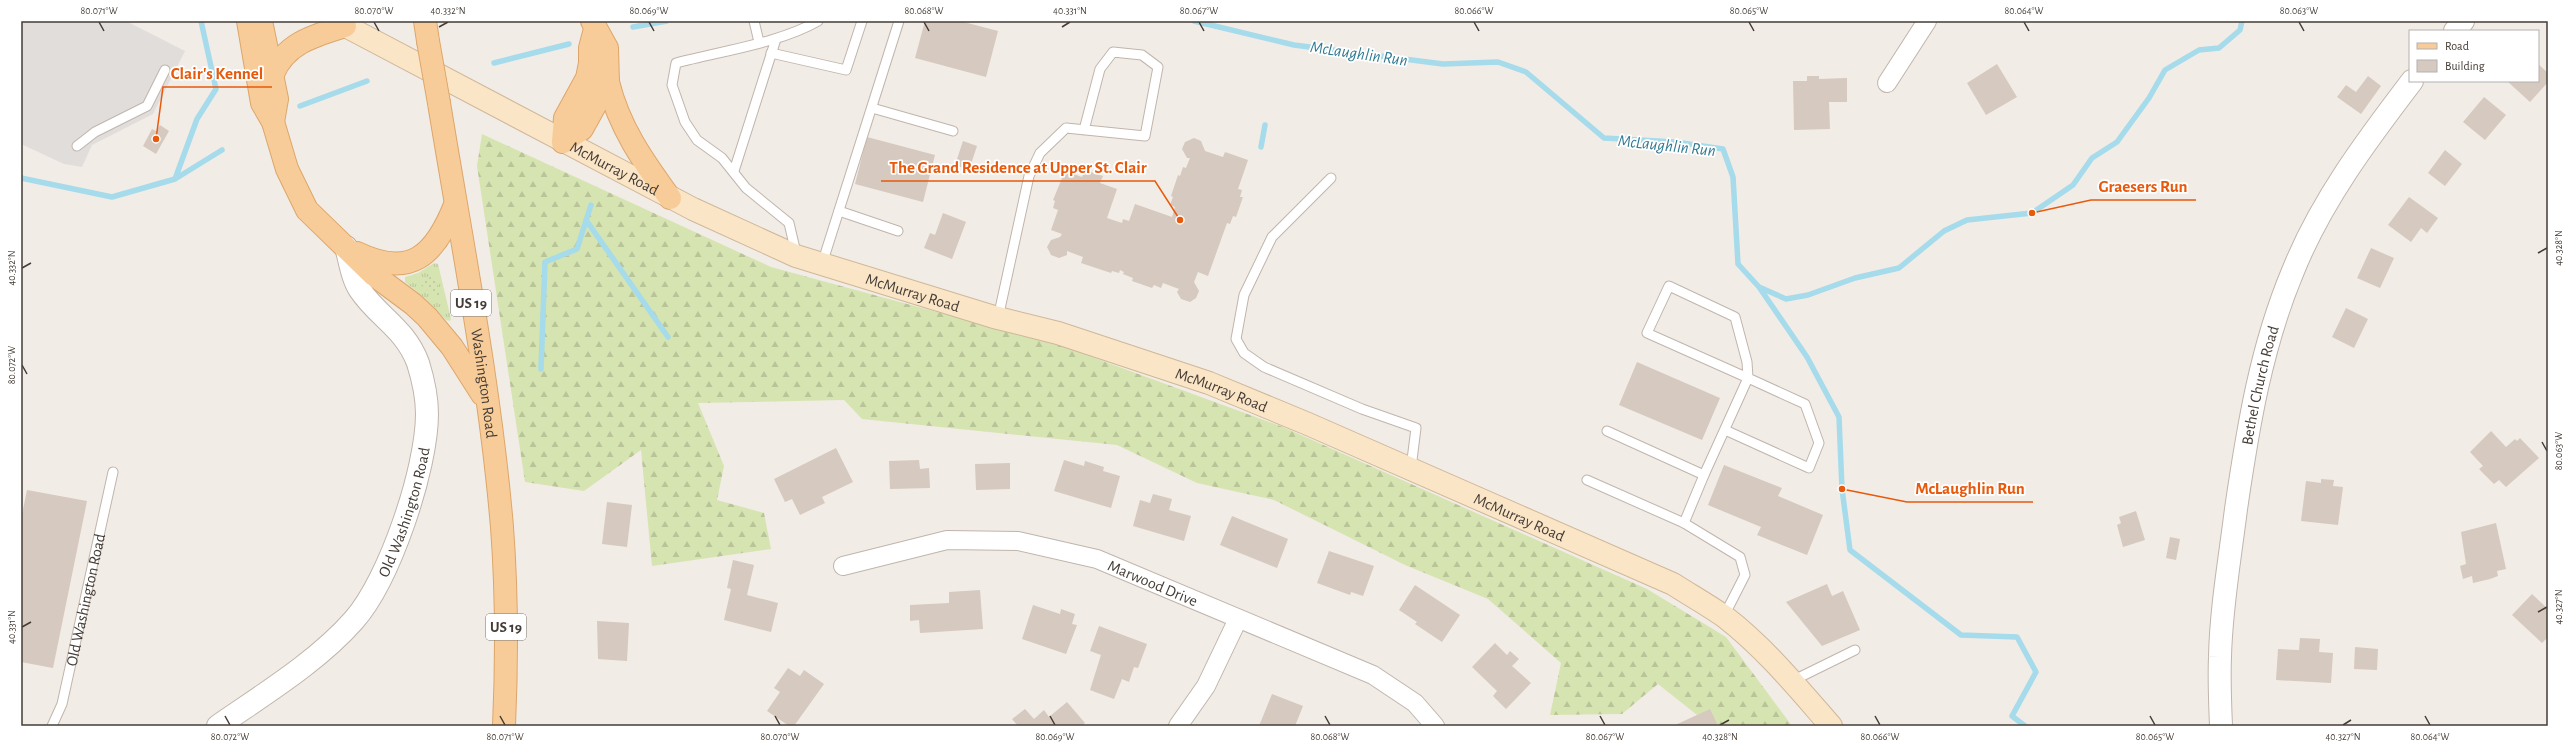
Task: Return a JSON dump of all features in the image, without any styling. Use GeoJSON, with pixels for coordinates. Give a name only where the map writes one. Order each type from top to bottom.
{"type":"FeatureCollection","features":[{"type":"Feature","properties":{"kind":"main road"},"geometry":{"type":"LineString","coordinates":[[248,21],[262,103],[273,122],[287,169],[307,210],[321,226],[346,247],[374,275],[413,304],[430,321],[452,348],[486,400]]}},
{"type":"Feature","properties":{"kind":"main road"},"geometry":{"type":"LineString","coordinates":[[262,21],[277,99],[273,122]]}},
{"type":"Feature","properties":{"kind":"main road"},"geometry":{"type":"LineString","coordinates":[[273,74],[282,57],[296,45],[341,23]]}},
{"type":"Feature","properties":{"kind":"main road","name":"McMurray Road"},"geometry":{"type":"LineString","coordinates":[[341,23],[670,198],[796,256],[998,318],[1104,347],[1209,384],[1308,424],[1673,584],[1724,616],[1753,641],[1792,681],[1830,726]]}},
{"type":"Feature","properties":{"kind":"main road"},"geometry":{"type":"LineString","coordinates":[[563,142],[565,118],[587,78],[594,25]]}},
{"type":"Feature","properties":{"kind":"main road"},"geometry":{"type":"LineString","coordinates":[[594,25],[607,48],[608,82],[618,115],[633,147],[670,198]]}},
{"type":"Feature","properties":{"kind":"main road","name":"Washington Road"},"geometry":{"type":"LineString","coordinates":[[427,31],[486,400],[496,474],[505,590],[507,645],[504,726]]}},
{"type":"Feature","properties":{"kind":"main road"},"geometry":{"type":"LineString","coordinates":[[563,142],[582,129],[608,82]]}},
{"type":"Feature","properties":{"kind":"main road"},"geometry":{"type":"LineString","coordinates":[[346,247],[374,261],[389,264],[409,262],[434,246],[447,226],[455,205]]}},
{"type":"Feature","properties":{"kind":"street"},"geometry":{"type":"LineString","coordinates":[[1887,83],[1927,21]]}},
{"type":"Feature","properties":{"kind":"street"},"geometry":{"type":"LineString","coordinates":[[2455,30],[2463,21]]}},
{"type":"Feature","properties":{"kind":"street","name":"Bethel Church Road"},"geometry":{"type":"LineString","coordinates":[[2221,726],[2220,656],[2228,571],[2253,403],[2269,337],[2293,270],[2322,211],[2352,163],[2411,82]]}},
{"type":"Feature","properties":{"kind":"street","name":"Old Washington Road"},"geometry":{"type":"LineString","coordinates":[[218,726],[292,674],[353,620],[365,606],[382,574],[414,487],[426,431],[426,398],[417,362],[400,333],[359,289],[346,247]]}},
{"type":"Feature","properties":{"kind":"street","name":"Marwood Drive"},"geometry":{"type":"LineString","coordinates":[[843,566],[947,540],[1018,541],[1097,559],[1373,675],[1415,703],[1435,726]]}},
{"type":"Feature","properties":{"kind":"street"},"geometry":{"type":"LineString","coordinates":[[1178,726],[1206,686],[1238,619]]}},
{"type":"Feature","properties":{"kind":"lane"},"geometry":{"type":"LineString","coordinates":[[754,21],[759,42]]}},
{"type":"Feature","properties":{"kind":"lane"},"geometry":{"type":"LineString","coordinates":[[796,256],[789,223],[746,188],[734,171],[722,158],[697,140],[685,122],[672,85],[676,63],[776,39],[804,29],[818,21]]}},
{"type":"Feature","properties":{"kind":"lane"},"geometry":{"type":"LineString","coordinates":[[771,53],[846,70],[862,21]]}},
{"type":"Feature","properties":{"kind":"lane"},"geometry":{"type":"LineString","coordinates":[[822,265],[899,21]]}},
{"type":"Feature","properties":{"kind":"lane"},"geometry":{"type":"LineString","coordinates":[[734,171],[776,39]]}},
{"type":"Feature","properties":{"kind":"lane"},"geometry":{"type":"LineString","coordinates":[[998,318],[1030,176],[1040,153],[1066,128],[1084,130],[1145,136],[1158,67],[1142,55],[1113,52],[1100,69],[1084,130]]}},
{"type":"Feature","properties":{"kind":"lane"},"geometry":{"type":"LineString","coordinates":[[77,146],[95,132],[147,106],[165,70]]}},
{"type":"Feature","properties":{"kind":"lane"},"geometry":{"type":"LineString","coordinates":[[872,108],[953,131]]}},
{"type":"Feature","properties":{"kind":"lane"},"geometry":{"type":"LineString","coordinates":[[1331,178],[1272,237],[1244,295],[1236,339],[1244,353],[1264,367],[1362,409],[1416,428],[1410,470]]}},
{"type":"Feature","properties":{"kind":"lane"},"geometry":{"type":"LineString","coordinates":[[839,211],[898,231]]}},
{"type":"Feature","properties":{"kind":"lane"},"geometry":{"type":"LineString","coordinates":[[1684,523],[1704,475],[1748,378],[1747,362],[1735,317],[1669,286],[1647,333],[1748,378],[1805,404],[1819,443],[1809,468],[1725,430]]}},
{"type":"Feature","properties":{"kind":"lane"},"geometry":{"type":"LineString","coordinates":[[1607,431],[1704,475]]}},
{"type":"Feature","properties":{"kind":"lane","name":"Old Washington Road"},"geometry":{"type":"LineString","coordinates":[[52,726],[62,704],[113,472]]}},
{"type":"Feature","properties":{"kind":"lane"},"geometry":{"type":"LineString","coordinates":[[1587,480],[1684,523],[1740,557],[1745,575],[1724,616]]}},
{"type":"Feature","properties":{"kind":"lane"},"geometry":{"type":"LineString","coordinates":[[1792,681],[1855,650]]}},
{"type":"Feature","properties":{"kind":"green space"},"geometry":{"type":"Polygon","coordinates":[[[482,134],[771,267],[1062,346],[1283,427],[1647,589],[1726,637],[1792,726],[1711,726],[1658,684],[1622,714],[1550,715],[1561,663],[1488,599],[1405,565],[1274,500],[1197,483],[1117,445],[862,419],[844,400],[698,403],[724,466],[717,500],[764,513],[771,549],[652,566],[641,450],[584,491],[525,482],[477,166],[482,134]]]}},
{"type":"Feature","properties":{"kind":"green space"},"geometry":{"type":"Polygon","coordinates":[[[434,263],[438,264],[451,319],[450,321],[446,320],[420,294],[405,282],[405,277],[418,273],[434,263]]]}},
{"type":"Feature","properties":{"kind":"green space"},"geometry":{"type":"Polygon","coordinates":[[[436,274],[440,297],[438,298],[418,283],[436,274]]]}},
{"type":"Feature","properties":{"kind":"shaded area"},"geometry":{"type":"Polygon","coordinates":[[[21,21],[126,21],[185,51],[153,114],[92,145],[82,167],[64,164],[21,144],[21,21]]]}},
{"type":"Feature","properties":{"kind":"building"},"geometry":{"type":"Polygon","coordinates":[[[925,21],[960,21],[998,31],[986,77],[915,58],[925,21]]]}},
{"type":"Feature","properties":{"kind":"building"},"geometry":{"type":"Polygon","coordinates":[[[1997,64],[2017,97],[1986,115],[1967,83],[1997,64]]]}},
{"type":"Feature","properties":{"kind":"building"},"geometry":{"type":"Polygon","coordinates":[[[2539,65],[2548,73],[2548,82],[2530,102],[2508,82],[2539,82],[2539,65]]]}},
{"type":"Feature","properties":{"kind":"building"},"geometry":{"type":"Polygon","coordinates":[[[1807,76],[1819,76],[1819,79],[1847,78],[1847,102],[1829,102],[1830,129],[1794,130],[1793,81],[1807,81],[1807,76]]]}},
{"type":"Feature","properties":{"kind":"building"},"geometry":{"type":"Polygon","coordinates":[[[2368,76],[2381,86],[2361,114],[2337,97],[2346,85],[2356,92],[2368,76]]]}},
{"type":"Feature","properties":{"kind":"building"},"geometry":{"type":"Polygon","coordinates":[[[2484,97],[2506,115],[2485,140],[2463,122],[2484,97]]]}},
{"type":"Feature","properties":{"kind":"building"},"geometry":{"type":"Polygon","coordinates":[[[160,125],[169,131],[156,154],[143,146],[152,129],[156,131],[160,125]]]}},
{"type":"Feature","properties":{"kind":"building"},"geometry":{"type":"Polygon","coordinates":[[[867,137],[935,155],[923,202],[855,184],[867,137]]]}},
{"type":"Feature","properties":{"kind":"building"},"geometry":{"type":"Polygon","coordinates":[[[1194,138],[1201,141],[1205,151],[1223,157],[1225,152],[1248,160],[1238,189],[1242,190],[1240,197],[1243,197],[1236,217],[1233,216],[1230,224],[1227,223],[1208,276],[1198,272],[1194,282],[1199,291],[1196,298],[1190,302],[1181,299],[1177,292],[1179,289],[1163,283],[1161,288],[1154,285],[1152,288],[1132,281],[1133,278],[1123,274],[1124,272],[1120,270],[1119,273],[1112,271],[1111,273],[1081,263],[1083,257],[1067,251],[1067,255],[1059,258],[1051,255],[1047,247],[1051,240],[1060,237],[1062,234],[1051,230],[1058,210],[1053,208],[1055,201],[1053,200],[1065,171],[1082,177],[1085,170],[1103,176],[1100,183],[1117,189],[1107,218],[1122,223],[1123,219],[1129,221],[1135,204],[1172,217],[1175,207],[1170,205],[1173,197],[1171,196],[1178,175],[1180,176],[1183,167],[1186,168],[1190,158],[1187,158],[1182,149],[1185,142],[1194,138]]]}},
{"type":"Feature","properties":{"kind":"building"},"geometry":{"type":"Polygon","coordinates":[[[963,141],[977,146],[969,170],[955,165],[963,141]]]}},
{"type":"Feature","properties":{"kind":"building"},"geometry":{"type":"Polygon","coordinates":[[[2445,150],[2462,164],[2445,186],[2428,173],[2445,150]]]}},
{"type":"Feature","properties":{"kind":"building"},"geometry":{"type":"Polygon","coordinates":[[[2409,197],[2438,218],[2427,233],[2421,228],[2411,242],[2388,225],[2409,197]]]}},
{"type":"Feature","properties":{"kind":"building"},"geometry":{"type":"Polygon","coordinates":[[[943,213],[966,222],[952,259],[924,248],[930,233],[935,235],[943,213]]]}},
{"type":"Feature","properties":{"kind":"building"},"geometry":{"type":"Polygon","coordinates":[[[2371,248],[2394,258],[2380,288],[2357,278],[2371,248]]]}},
{"type":"Feature","properties":{"kind":"building"},"geometry":{"type":"Polygon","coordinates":[[[2346,308],[2368,319],[2354,348],[2332,337],[2346,308]]]}},
{"type":"Feature","properties":{"kind":"building"},"geometry":{"type":"Polygon","coordinates":[[[1637,362],[1720,398],[1702,440],[1619,405],[1637,362]]]}},
{"type":"Feature","properties":{"kind":"building"},"geometry":{"type":"Polygon","coordinates":[[[2491,431],[2506,447],[2515,439],[2517,441],[2520,438],[2539,458],[2506,487],[2499,480],[2494,484],[2479,469],[2483,466],[2470,452],[2491,431]]]}},
{"type":"Feature","properties":{"kind":"building"},"geometry":{"type":"Polygon","coordinates":[[[836,448],[853,482],[822,497],[825,503],[800,515],[792,499],[785,502],[774,479],[836,448]]]}},
{"type":"Feature","properties":{"kind":"building"},"geometry":{"type":"Polygon","coordinates":[[[919,460],[920,469],[929,468],[930,488],[890,489],[889,461],[919,460]]]}},
{"type":"Feature","properties":{"kind":"building"},"geometry":{"type":"Polygon","coordinates":[[[1064,460],[1084,466],[1085,461],[1104,467],[1103,471],[1120,476],[1111,508],[1054,491],[1064,460]]]}},
{"type":"Feature","properties":{"kind":"building"},"geometry":{"type":"Polygon","coordinates":[[[1010,463],[1010,489],[976,490],[975,464],[1010,463]]]}},
{"type":"Feature","properties":{"kind":"building"},"geometry":{"type":"Polygon","coordinates":[[[1724,465],[1782,488],[1778,496],[1823,515],[1807,555],[1757,535],[1761,527],[1708,505],[1724,465]]]}},
{"type":"Feature","properties":{"kind":"building"},"geometry":{"type":"Polygon","coordinates":[[[2321,479],[2334,480],[2333,486],[2343,487],[2338,525],[2301,521],[2306,481],[2321,483],[2321,479]]]}},
{"type":"Feature","properties":{"kind":"building"},"geometry":{"type":"Polygon","coordinates":[[[27,490],[87,501],[53,668],[21,662],[21,519],[27,490]]]}},
{"type":"Feature","properties":{"kind":"building"},"geometry":{"type":"Polygon","coordinates":[[[1153,494],[1172,499],[1169,510],[1191,516],[1184,541],[1133,526],[1140,500],[1150,503],[1153,494]]]}},
{"type":"Feature","properties":{"kind":"building"},"geometry":{"type":"Polygon","coordinates":[[[607,502],[632,505],[627,547],[602,544],[607,502]]]}},
{"type":"Feature","properties":{"kind":"building"},"geometry":{"type":"Polygon","coordinates":[[[2136,511],[2145,540],[2123,547],[2117,525],[2121,523],[2119,517],[2136,511]]]}},
{"type":"Feature","properties":{"kind":"building"},"geometry":{"type":"Polygon","coordinates":[[[1232,516],[1288,539],[1277,568],[1220,545],[1232,516]]]}},
{"type":"Feature","properties":{"kind":"building"},"geometry":{"type":"Polygon","coordinates":[[[2496,523],[2506,569],[2497,571],[2498,576],[2473,583],[2472,576],[2463,579],[2460,566],[2466,564],[2461,532],[2496,523]]]}},
{"type":"Feature","properties":{"kind":"building"},"geometry":{"type":"Polygon","coordinates":[[[2170,537],[2180,539],[2176,560],[2166,558],[2170,537]]]}},
{"type":"Feature","properties":{"kind":"building"},"geometry":{"type":"Polygon","coordinates":[[[1329,551],[1374,566],[1363,596],[1351,592],[1350,595],[1317,583],[1329,551]]]}},
{"type":"Feature","properties":{"kind":"building"},"geometry":{"type":"Polygon","coordinates":[[[733,560],[754,565],[747,595],[778,603],[771,632],[724,620],[731,589],[727,588],[733,560]]]}},
{"type":"Feature","properties":{"kind":"building"},"geometry":{"type":"Polygon","coordinates":[[[1827,584],[1832,596],[1843,591],[1860,630],[1822,646],[1786,602],[1827,584]]]}},
{"type":"Feature","properties":{"kind":"building"},"geometry":{"type":"Polygon","coordinates":[[[1415,585],[1460,615],[1442,642],[1415,624],[1417,622],[1399,610],[1415,585]]]}},
{"type":"Feature","properties":{"kind":"building"},"geometry":{"type":"Polygon","coordinates":[[[980,590],[983,629],[920,633],[919,620],[910,621],[910,605],[949,603],[949,592],[980,590]]]}},
{"type":"Feature","properties":{"kind":"building"},"geometry":{"type":"Polygon","coordinates":[[[2532,594],[2548,609],[2548,637],[2542,643],[2512,615],[2532,594]]]}},
{"type":"Feature","properties":{"kind":"building"},"geometry":{"type":"Polygon","coordinates":[[[1033,605],[1060,614],[1061,609],[1075,614],[1072,624],[1077,625],[1066,654],[1022,639],[1033,605]]]}},
{"type":"Feature","properties":{"kind":"building"},"geometry":{"type":"Polygon","coordinates":[[[597,621],[629,623],[627,661],[598,659],[597,621]]]}},
{"type":"Feature","properties":{"kind":"building"},"geometry":{"type":"Polygon","coordinates":[[[1099,626],[1147,644],[1138,668],[1134,667],[1129,682],[1122,679],[1114,699],[1090,690],[1101,655],[1090,651],[1099,626]]]}},
{"type":"Feature","properties":{"kind":"building"},"geometry":{"type":"Polygon","coordinates":[[[2300,638],[2320,639],[2319,652],[2333,653],[2331,683],[2276,680],[2278,649],[2299,650],[2300,638]]]}},
{"type":"Feature","properties":{"kind":"building"},"geometry":{"type":"Polygon","coordinates":[[[1495,643],[1507,655],[1510,651],[1519,659],[1512,666],[1531,683],[1506,709],[1493,696],[1497,691],[1472,667],[1495,643]]]}},
{"type":"Feature","properties":{"kind":"building"},"geometry":{"type":"Polygon","coordinates":[[[2355,647],[2378,649],[2377,670],[2354,669],[2355,647]]]}},
{"type":"Feature","properties":{"kind":"building"},"geometry":{"type":"Polygon","coordinates":[[[788,668],[800,676],[804,670],[824,684],[794,726],[789,726],[767,711],[780,692],[774,688],[788,668]]]}},
{"type":"Feature","properties":{"kind":"building"},"geometry":{"type":"Polygon","coordinates":[[[1272,694],[1303,706],[1295,726],[1259,726],[1272,694]]]}},
{"type":"Feature","properties":{"kind":"building"},"geometry":{"type":"Polygon","coordinates":[[[1067,702],[1085,723],[1082,726],[1018,726],[1012,719],[1025,709],[1034,719],[1044,710],[1049,717],[1067,702]]]}},
{"type":"Feature","properties":{"kind":"building"},"geometry":{"type":"Polygon","coordinates":[[[1710,709],[1718,726],[1673,726],[1710,709]]]}},
{"type":"Feature","properties":{"kind":"waterway"},"geometry":{"type":"LineString","coordinates":[[175,179],[197,119],[216,89],[201,21]]}},
{"type":"Feature","properties":{"kind":"waterway","name":"McLaughlin Run"},"geometry":{"type":"LineString","coordinates":[[633,27],[667,21]]}},
{"type":"Feature","properties":{"kind":"waterway","name":"McLaughlin Run"},"geometry":{"type":"LineString","coordinates":[[1194,21],[1294,45],[1443,64],[1498,62],[1526,72],[1604,138],[1675,142],[1723,149],[1733,177],[1738,264],[1759,287],[1807,357],[1839,417],[1842,489],[1850,550],[1961,635],[2017,637],[2036,672],[2012,716],[2025,726]]}},
{"type":"Feature","properties":{"kind":"waterway"},"geometry":{"type":"LineString","coordinates":[[1759,287],[1786,299],[1808,295],[1855,278],[1899,268],[1944,231],[1967,220],[2032,213],[2073,185],[2092,158],[2117,142],[2149,98],[2165,70],[2199,50],[2219,48],[2240,30],[2242,21]]}},
{"type":"Feature","properties":{"kind":"waterway","name":"McLaughlin Run"},"geometry":{"type":"LineString","coordinates":[[494,63],[569,44]]}},
{"type":"Feature","properties":{"kind":"waterway","name":"McLaughlin Run"},"geometry":{"type":"LineString","coordinates":[[300,106],[367,81]]}},
{"type":"Feature","properties":{"kind":"waterway"},"geometry":{"type":"LineString","coordinates":[[1261,147],[1265,125]]}},
{"type":"Feature","properties":{"kind":"waterway","name":"McLaughlin Run"},"geometry":{"type":"LineString","coordinates":[[21,178],[112,197],[175,179],[222,150]]}},
{"type":"Feature","properties":{"kind":"waterway"},"geometry":{"type":"LineString","coordinates":[[541,369],[545,262],[577,249],[591,205]]}},
{"type":"Feature","properties":{"kind":"waterway"},"geometry":{"type":"LineString","coordinates":[[586,220],[668,337]]}},
{"type":"Feature","properties":{"kind":"place","name":"Clair's Kennel"},"geometry":{"type":"Point","coordinates":[156,139]}},
{"type":"Feature","properties":{"kind":"place","name":"Graesers Run"},"geometry":{"type":"Point","coordinates":[2032,213]}},
{"type":"Feature","properties":{"kind":"place","name":"The Grand Residence at Upper St. Clair"},"geometry":{"type":"Point","coordinates":[1180,220]}},
{"type":"Feature","properties":{"kind":"place","name":"McLaughlin Run"},"geometry":{"type":"Point","coordinates":[1842,489]}}]}
